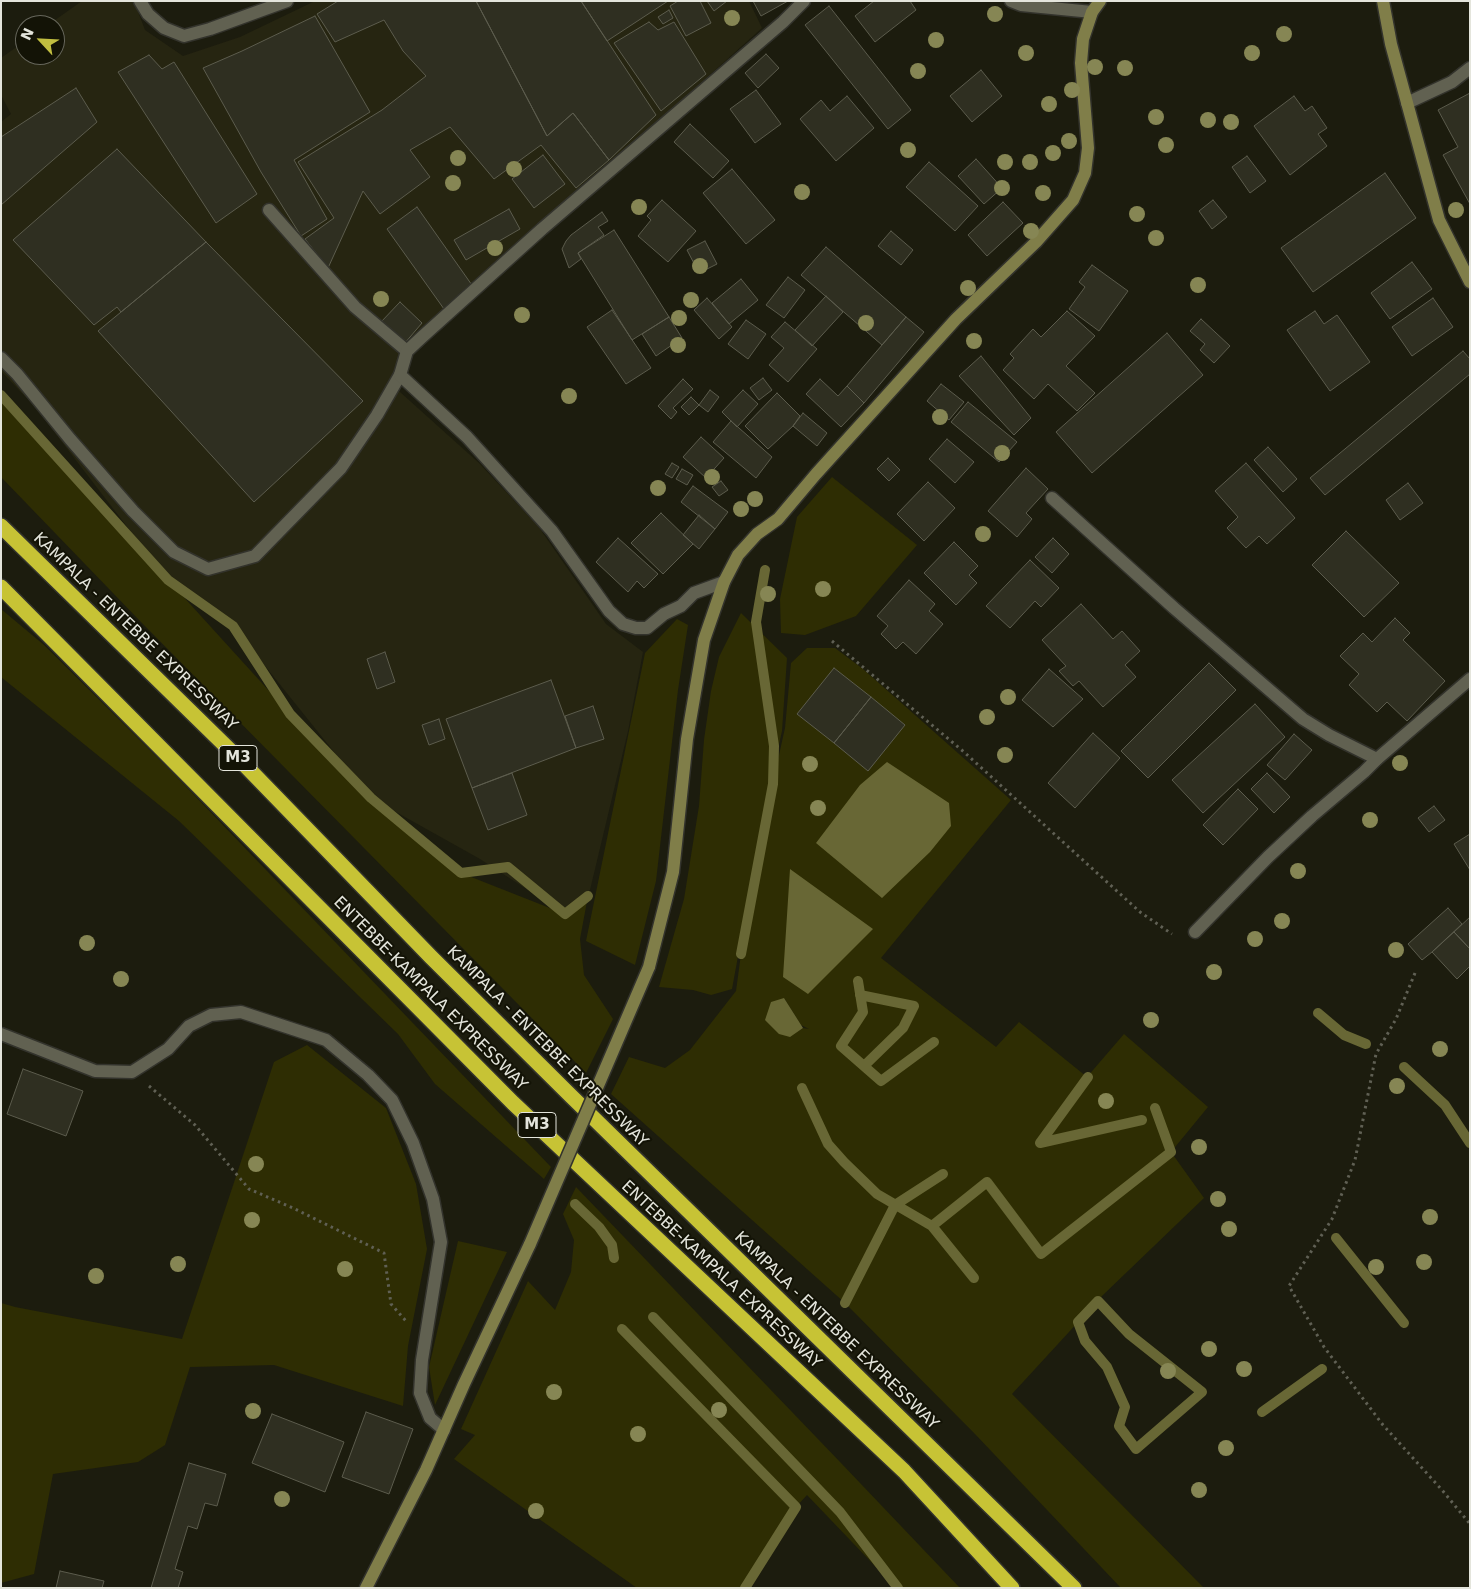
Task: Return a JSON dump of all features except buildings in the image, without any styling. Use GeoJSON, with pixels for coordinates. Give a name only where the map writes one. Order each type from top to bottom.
{"type":"FeatureCollection","features":[{"type":"Feature","properties":{"kind":"highway","name":"KAMPALA - ENTEBBE EXPRESSWAY"},"geometry":{"type":"LineString","coordinates":[[1,526],[239,759],[431,957],[578,1103],[1074,1588]]}},
{"type":"Feature","properties":{"kind":"highway","name":"ENTEBBE-KAMPALA EXPRESSWAY"},"geometry":{"type":"LineString","coordinates":[[1,587],[513,1103],[904,1471],[1012,1588]]}},
{"type":"Feature","properties":{"kind":"street"},"geometry":{"type":"LineString","coordinates":[[140,1],[148,14],[164,28],[184,36],[210,29],[287,1]]}},
{"type":"Feature","properties":{"kind":"street"},"geometry":{"type":"LineString","coordinates":[[1,358],[17,374],[70,439],[133,511],[174,552],[208,569],[255,556],[342,468],[377,415],[400,375],[407,351],[542,229],[783,22],[804,1]]}},
{"type":"Feature","properties":{"kind":"street"},"geometry":{"type":"LineString","coordinates":[[366,1588],[426,1470],[530,1244],[649,967],[673,872],[687,739],[704,640],[724,582],[738,555],[757,534],[778,519],[816,474],[956,319],[1036,242],[1073,200],[1085,173],[1088,148],[1081,63],[1083,39],[1096,7],[1021,5],[1011,1]]}},
{"type":"Feature","properties":{"kind":"street"},"geometry":{"type":"LineString","coordinates":[[1383,1],[1391,44],[1439,220],[1470,282]]}},
{"type":"Feature","properties":{"kind":"street"},"geometry":{"type":"LineString","coordinates":[[1407,103],[1452,82],[1470,68]]}},
{"type":"Feature","properties":{"kind":"street"},"geometry":{"type":"LineString","coordinates":[[269,210],[355,307],[407,351]]}},
{"type":"Feature","properties":{"kind":"street"},"geometry":{"type":"LineString","coordinates":[[400,375],[467,437],[552,530],[609,611],[623,624],[636,628],[647,628],[664,614],[681,606],[694,592],[724,582]]}},
{"type":"Feature","properties":{"kind":"street"},"geometry":{"type":"LineString","coordinates":[[1052,498],[1174,608],[1303,719],[1329,735],[1377,759]]}},
{"type":"Feature","properties":{"kind":"street"},"geometry":{"type":"LineString","coordinates":[[1194,932],[1268,856],[1470,679]]}},
{"type":"Feature","properties":{"kind":"street"},"geometry":{"type":"LineString","coordinates":[[1,1034],[95,1071],[132,1072],[168,1049],[189,1026],[211,1015],[241,1012],[326,1040],[368,1075],[392,1100],[413,1143],[433,1199],[441,1242],[422,1360],[420,1394],[430,1418],[444,1430]]}},
{"type":"Feature","properties":{"kind":"path"},"geometry":{"type":"LineString","coordinates":[[832,641],[964,752],[1140,912],[1174,936],[1194,932]]}},
{"type":"Feature","properties":{"kind":"path"},"geometry":{"type":"LineString","coordinates":[[1415,973],[1396,1018],[1376,1054],[1355,1160],[1332,1219],[1290,1286],[1324,1347],[1383,1425],[1470,1524]]}},
{"type":"Feature","properties":{"kind":"path"},"geometry":{"type":"LineString","coordinates":[[132,1072],[195,1125],[249,1189],[384,1253],[391,1304],[425,1342]]}},
{"type":"Feature","properties":{"kind":"shaded area"},"geometry":{"type":"Polygon","coordinates":[[[82,1],[134,1],[145,30],[183,56],[240,37],[315,1],[749,1],[762,28],[400,353],[390,383],[479,463],[538,526],[606,624],[643,652],[628,731],[590,890],[565,914],[480,859],[371,798],[233,626],[168,580],[35,407],[1,371],[1,122],[11,114],[1,95],[1,58],[15,48],[15,65],[65,65],[65,15],[62,15],[82,1]]]}},
{"type":"Feature","properties":{"kind":"shaded area"},"geometry":{"type":"Polygon","coordinates":[[[1,396],[290,714],[371,798],[461,873],[565,914],[588,896],[580,939],[584,975],[613,1019],[586,1073],[139,620],[1,477],[1,396]]]}},
{"type":"Feature","properties":{"kind":"shaded area"},"geometry":{"type":"Polygon","coordinates":[[[832,477],[917,545],[856,616],[805,635],[781,633],[780,599],[797,517],[832,477]]]}},
{"type":"Feature","properties":{"kind":"shaded area"},"geometry":{"type":"Polygon","coordinates":[[[1,609],[44,645],[173,773],[551,1167],[544,1179],[435,1084],[398,1034],[179,821],[1,677],[1,609]]]}},
{"type":"Feature","properties":{"kind":"shaded area"},"geometry":{"type":"Polygon","coordinates":[[[741,613],[787,658],[782,731],[768,793],[732,989],[711,995],[693,990],[659,987],[684,899],[699,806],[704,740],[711,691],[719,657],[741,613]]]}},
{"type":"Feature","properties":{"kind":"shaded area"},"geometry":{"type":"Polygon","coordinates":[[[677,619],[688,625],[678,690],[656,881],[635,965],[586,941],[645,653],[677,619]]]}},
{"type":"Feature","properties":{"kind":"shaded area"},"geometry":{"type":"Polygon","coordinates":[[[807,648],[835,648],[863,669],[1011,800],[881,958],[996,1047],[1019,1022],[1087,1077],[1124,1034],[1208,1107],[1171,1152],[1204,1198],[1103,1295],[1012,1394],[1204,1588],[1121,1588],[975,1434],[845,1303],[611,1094],[629,1057],[665,1068],[690,1050],[736,991],[769,800],[785,728],[791,663],[807,648]],[[784,998],[790,1036],[803,1028],[809,1029],[801,1025],[784,998]]]}},
{"type":"Feature","properties":{"kind":"shaded area"},"geometry":{"type":"Polygon","coordinates":[[[887,762],[949,803],[951,826],[930,852],[882,898],[816,843],[860,785],[887,762]]]}},
{"type":"Feature","properties":{"kind":"shaded area"},"geometry":{"type":"Polygon","coordinates":[[[790,869],[873,929],[808,994],[783,977],[790,869]]]}},
{"type":"Feature","properties":{"kind":"shaded area"},"geometry":{"type":"Polygon","coordinates":[[[784,998],[803,1028],[790,1037],[779,1034],[765,1020],[771,1002],[784,998]]]}},
{"type":"Feature","properties":{"kind":"shaded area"},"geometry":{"type":"Polygon","coordinates":[[[307,1045],[386,1108],[416,1184],[427,1249],[408,1346],[403,1406],[274,1365],[190,1367],[165,1445],[138,1462],[53,1474],[34,1574],[1,1583],[1,1303],[182,1339],[274,1062],[307,1045]]]}},
{"type":"Feature","properties":{"kind":"shaded area"},"geometry":{"type":"Polygon","coordinates":[[[576,1187],[960,1588],[896,1588],[807,1495],[796,1507],[745,1588],[637,1588],[454,1459],[475,1435],[461,1429],[528,1281],[555,1310],[571,1272],[574,1240],[563,1214],[576,1187]]]}},
{"type":"Feature","properties":{"kind":"shaded area"},"geometry":{"type":"Polygon","coordinates":[[[458,1241],[507,1252],[435,1405],[429,1367],[458,1241]]]}},
{"type":"Feature","properties":{"kind":"waterway"},"geometry":{"type":"LineString","coordinates":[[1,395],[168,580],[233,626],[290,714],[371,798],[461,873],[508,867],[565,914],[588,896]]}},
{"type":"Feature","properties":{"kind":"waterway"},"geometry":{"type":"LineString","coordinates":[[741,954],[773,784],[774,746],[756,622],[765,570]]}},
{"type":"Feature","properties":{"kind":"waterway"},"geometry":{"type":"LineString","coordinates":[[858,981],[863,1012],[841,1046],[881,1081],[934,1042]]}},
{"type":"Feature","properties":{"kind":"waterway"},"geometry":{"type":"LineString","coordinates":[[860,995],[914,1006],[903,1028],[864,1066]]}},
{"type":"Feature","properties":{"kind":"waterway"},"geometry":{"type":"LineString","coordinates":[[1318,1013],[1344,1035],[1366,1044]]}},
{"type":"Feature","properties":{"kind":"waterway"},"geometry":{"type":"LineString","coordinates":[[1404,1067],[1445,1105],[1470,1143]]}},
{"type":"Feature","properties":{"kind":"waterway"},"geometry":{"type":"LineString","coordinates":[[1088,1077],[1040,1143],[1142,1120]]}},
{"type":"Feature","properties":{"kind":"waterway"},"geometry":{"type":"LineString","coordinates":[[802,1088],[828,1144],[844,1162],[877,1194],[932,1226],[974,1278]]}},
{"type":"Feature","properties":{"kind":"waterway"},"geometry":{"type":"LineString","coordinates":[[932,1226],[987,1182],[1041,1254],[1171,1152],[1155,1108]]}},
{"type":"Feature","properties":{"kind":"waterway"},"geometry":{"type":"LineString","coordinates":[[845,1303],[895,1205],[943,1174]]}},
{"type":"Feature","properties":{"kind":"waterway"},"geometry":{"type":"LineString","coordinates":[[575,1204],[599,1227],[612,1245],[614,1258]]}},
{"type":"Feature","properties":{"kind":"waterway"},"geometry":{"type":"LineString","coordinates":[[1336,1238],[1404,1323]]}},
{"type":"Feature","properties":{"kind":"waterway"},"geometry":{"type":"LineString","coordinates":[[1098,1301],[1129,1334],[1202,1392],[1136,1449],[1119,1426],[1125,1407],[1107,1367],[1085,1341],[1078,1322],[1098,1301]]}},
{"type":"Feature","properties":{"kind":"waterway"},"geometry":{"type":"LineString","coordinates":[[653,1317],[840,1512],[898,1588]]}},
{"type":"Feature","properties":{"kind":"waterway"},"geometry":{"type":"LineString","coordinates":[[622,1329],[796,1507],[745,1588]]}},
{"type":"Feature","properties":{"kind":"waterway"},"geometry":{"type":"LineString","coordinates":[[1262,1412],[1322,1369]]}}]}
